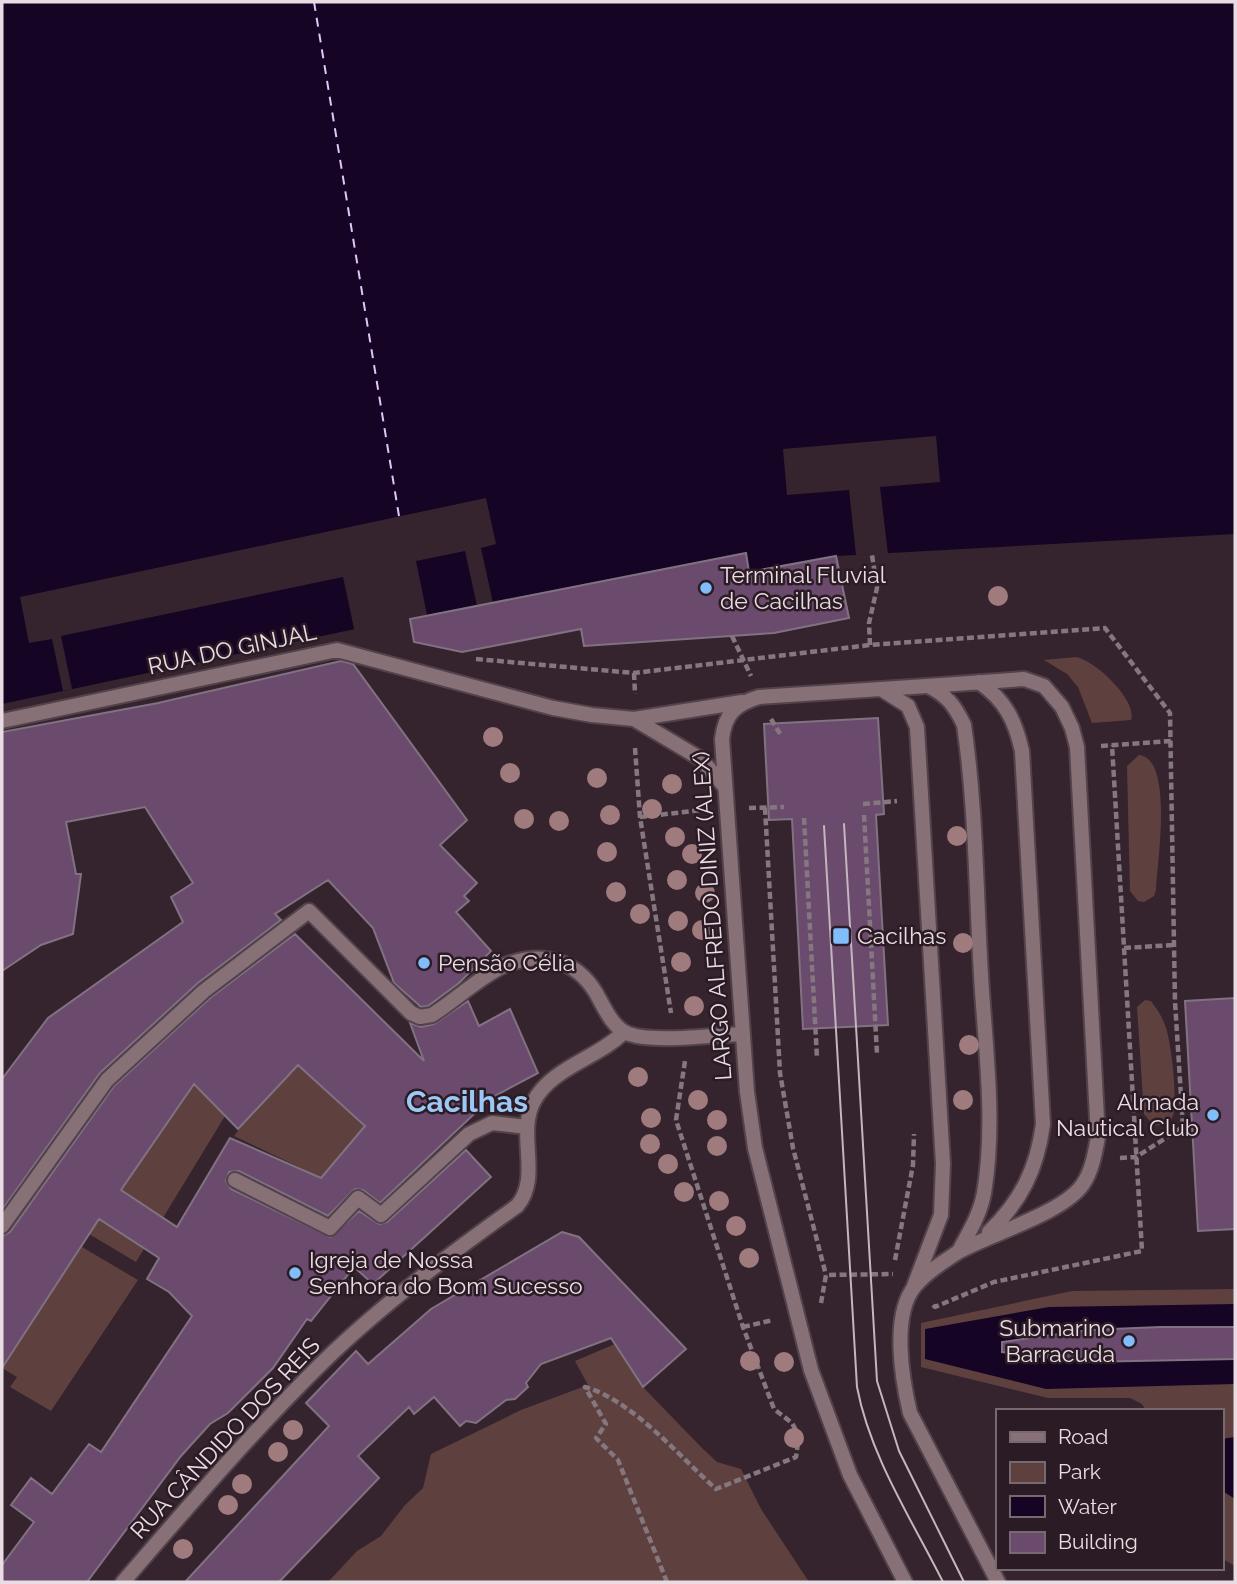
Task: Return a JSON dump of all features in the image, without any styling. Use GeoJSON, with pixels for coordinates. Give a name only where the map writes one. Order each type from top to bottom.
{"type":"FeatureCollection","features":[{"type":"Feature","properties":{"kind":"street","name":"RUA DO GINJAL"},"geometry":{"type":"LineString","coordinates":[[2,721],[337,650],[553,708],[634,719],[742,702]]}},
{"type":"Feature","properties":{"kind":"street"},"geometry":{"type":"LineString","coordinates":[[742,702],[759,697],[1024,680],[1044,687],[1062,707],[1077,747],[1098,1137],[1094,1159],[1083,1185],[1063,1204],[983,1238],[936,1266],[913,1287]]}},
{"type":"Feature","properties":{"kind":"street"},"geometry":{"type":"LineString","coordinates":[[979,682],[996,694],[1009,712],[1022,751],[1043,1124],[1036,1160],[1024,1193],[983,1238]]}},
{"type":"Feature","properties":{"kind":"street"},"geometry":{"type":"LineString","coordinates":[[927,686],[943,693],[955,705],[964,725],[986,1070],[988,1121],[984,1194],[976,1221],[958,1252]]}},
{"type":"Feature","properties":{"kind":"street"},"geometry":{"type":"LineString","coordinates":[[881,689],[908,706],[917,727],[943,1164],[942,1215],[913,1287],[904,1317],[900,1350],[910,1413],[998,1582]]}},
{"type":"Feature","properties":{"kind":"street","name":"LARGO ALFREDO DINIZ (ALEX)"},"geometry":{"type":"LineString","coordinates":[[742,702],[731,710],[724,724],[725,787],[743,1034],[755,1148],[811,1370],[850,1475],[905,1582]]}},
{"type":"Feature","properties":{"kind":"street","name":"RUA DO GINJAL"},"geometry":{"type":"LineString","coordinates":[[634,719],[701,759],[725,787]]}},
{"type":"Feature","properties":{"kind":"street"},"geometry":{"type":"LineString","coordinates":[[2,1226],[107,1080],[204,991],[309,911],[411,1013],[420,1017],[432,1016],[506,964],[547,960],[565,962],[580,971],[624,1032],[637,1036],[679,1037],[743,1034]]}},
{"type":"Feature","properties":{"kind":"street","name":"RUA CÂNDIDO DOS REIS"},"geometry":{"type":"LineString","coordinates":[[123,1582],[249,1438],[323,1362],[382,1310],[517,1206],[527,1188],[527,1127],[532,1103],[546,1084],[611,1045],[624,1032]]}},
{"type":"Feature","properties":{"kind":"street"},"geometry":{"type":"LineString","coordinates":[[236,1180],[330,1228],[358,1198],[381,1215],[469,1134],[492,1123],[527,1127]]}},
{"type":"Feature","properties":{"kind":"path"},"geometry":{"type":"LineString","coordinates":[[468,659],[634,673],[870,645],[869,623],[877,587],[872,555]]}},
{"type":"Feature","properties":{"kind":"path"},"geometry":{"type":"LineString","coordinates":[[732,636],[744,660]]}},
{"type":"Feature","properties":{"kind":"path"},"geometry":{"type":"LineString","coordinates":[[634,673],[640,817],[672,1018],[685,1055],[676,1120],[743,1327],[774,1409],[792,1423],[799,1436],[796,1457],[716,1489],[639,1419],[607,1394],[584,1387],[607,1424],[596,1438],[618,1460],[667,1582]]}},
{"type":"Feature","properties":{"kind":"path"},"geometry":{"type":"LineString","coordinates":[[765,808],[780,1073],[793,1148],[825,1275]]}},
{"type":"Feature","properties":{"kind":"path"},"geometry":{"type":"LineString","coordinates":[[864,815],[877,1054]]}},
{"type":"Feature","properties":{"kind":"path"},"geometry":{"type":"LineString","coordinates":[[804,818],[817,1058]]}},
{"type":"Feature","properties":{"kind":"path"},"geometry":{"type":"LineString","coordinates":[[1124,948],[1174,945]]}},
{"type":"Feature","properties":{"kind":"green space"},"geometry":{"type":"Polygon","coordinates":[[[1076,657],[1094,665],[1122,693],[1131,712],[1131,720],[1092,723],[1078,687],[1067,674],[1044,660],[1076,657]]]}},
{"type":"Feature","properties":{"kind":"green space"},"geometry":{"type":"Polygon","coordinates":[[[1139,755],[1150,761],[1157,774],[1161,814],[1156,890],[1154,896],[1144,902],[1138,901],[1130,891],[1127,766],[1139,755]]]}},
{"type":"Feature","properties":{"kind":"green space"},"geometry":{"type":"Polygon","coordinates":[[[1145,1000],[1151,1001],[1162,1018],[1172,1057],[1174,1111],[1172,1118],[1161,1125],[1153,1125],[1144,1114],[1137,1007],[1145,1000]]]}},
{"type":"Feature","properties":{"kind":"green space"},"geometry":{"type":"Polygon","coordinates":[[[255,1010],[368,1128],[324,1179],[234,1136],[263,1099],[255,1010]]]}},
{"type":"Feature","properties":{"kind":"green space"},"geometry":{"type":"Polygon","coordinates":[[[191,1081],[225,1116],[136,1262],[84,1231],[95,1216],[132,1240],[151,1210],[121,1190],[191,1081]]]}},
{"type":"Feature","properties":{"kind":"green space"},"geometry":{"type":"Polygon","coordinates":[[[82,1247],[138,1280],[51,1411],[10,1387],[17,1377],[2,1368],[82,1247]]]}},
{"type":"Feature","properties":{"kind":"green space"},"geometry":{"type":"Polygon","coordinates":[[[1235,1289],[1235,1566],[1223,1559],[1223,1409],[1145,1409],[1142,1404],[1130,1398],[1048,1398],[921,1367],[921,1323],[1072,1291],[1235,1289]]]}},
{"type":"Feature","properties":{"kind":"green space"},"geometry":{"type":"Polygon","coordinates":[[[615,1344],[643,1387],[701,1447],[717,1462],[741,1469],[761,1509],[809,1582],[328,1582],[357,1551],[381,1536],[405,1505],[423,1488],[431,1454],[521,1410],[588,1385],[575,1361],[615,1344]]]}},
{"type":"Feature","properties":{"kind":"water"},"geometry":{"type":"Polygon","coordinates":[[[2,2],[1235,2],[1235,534],[836,556],[749,572],[746,553],[355,629],[2,704],[2,2]]]}},
{"type":"Feature","properties":{"kind":"water"},"geometry":{"type":"Polygon","coordinates":[[[1235,1304],[1235,1384],[1046,1389],[925,1359],[925,1329],[1049,1307],[1235,1304]]]}},
{"type":"Feature","properties":{"kind":"water"},"geometry":{"type":"Polygon","coordinates":[[[1235,1437],[1235,1499],[1223,1491],[1223,1439],[1235,1437]]]}},
{"type":"Feature","properties":{"kind":"pier"},"geometry":{"type":"Polygon","coordinates":[[[936,436],[940,482],[880,487],[888,554],[856,555],[849,490],[787,495],[783,449],[936,436]]]}},
{"type":"Feature","properties":{"kind":"pier"},"geometry":{"type":"Polygon","coordinates":[[[486,498],[496,544],[481,548],[493,603],[477,606],[465,551],[416,561],[427,615],[410,619],[410,622],[355,633],[343,577],[61,636],[72,689],[63,691],[52,639],[29,643],[20,597],[486,498]]]}},
{"type":"Feature","properties":{"kind":"building","name":"Terminal Fluvial de Cacilhas"},"geometry":{"type":"Polygon","coordinates":[[[746,553],[749,572],[836,556],[849,618],[774,633],[584,646],[581,629],[462,652],[414,642],[410,619],[746,553]]]}},
{"type":"Feature","properties":{"kind":"building"},"geometry":{"type":"Polygon","coordinates":[[[341,661],[353,664],[467,820],[440,845],[477,883],[464,896],[469,901],[456,912],[491,951],[459,983],[428,1006],[421,1007],[394,983],[373,928],[328,880],[275,914],[281,920],[198,983],[100,1073],[2,1210],[2,1079],[48,1018],[183,922],[171,897],[193,883],[145,807],[66,822],[76,874],[81,874],[73,934],[41,945],[2,971],[2,732],[158,703],[341,661]]]}},
{"type":"Feature","properties":{"kind":"building"},"geometry":{"type":"Polygon","coordinates":[[[878,718],[884,814],[876,815],[888,1025],[803,1029],[792,819],[769,820],[764,724],[878,718]]]}},
{"type":"Feature","properties":{"kind":"building"},"geometry":{"type":"Polygon","coordinates":[[[295,934],[424,1061],[410,1023],[421,1027],[434,1024],[468,1001],[479,1026],[510,1009],[538,1073],[491,1098],[380,1203],[363,1190],[355,1189],[328,1216],[239,1171],[229,1172],[226,1181],[231,1189],[331,1237],[359,1211],[379,1224],[387,1222],[466,1150],[491,1177],[373,1284],[354,1267],[311,1321],[307,1319],[273,1368],[228,1413],[210,1424],[181,1456],[87,1582],[2,1582],[2,1565],[34,1522],[11,1505],[31,1478],[52,1494],[89,1444],[101,1452],[192,1316],[169,1292],[147,1279],[159,1258],[99,1219],[2,1368],[2,1236],[10,1232],[114,1086],[210,998],[295,934]],[[298,1065],[238,1129],[194,1084],[121,1190],[177,1227],[230,1138],[321,1178],[365,1126],[298,1065]]]}},
{"type":"Feature","properties":{"kind":"building","name":"Almada Nautical Club"},"geometry":{"type":"Polygon","coordinates":[[[1235,998],[1235,1229],[1198,1231],[1185,1001],[1235,998]]]}},
{"type":"Feature","properties":{"kind":"building"},"geometry":{"type":"Polygon","coordinates":[[[562,1232],[579,1237],[686,1349],[643,1387],[611,1338],[541,1364],[526,1383],[528,1387],[515,1399],[506,1400],[476,1423],[466,1421],[460,1426],[434,1397],[414,1414],[409,1407],[358,1456],[379,1478],[279,1582],[185,1582],[329,1426],[306,1403],[356,1351],[368,1364],[431,1309],[562,1232]]]}},
{"type":"Feature","properties":{"kind":"building","name":"Submarino Barracuda"},"geometry":{"type":"Polygon","coordinates":[[[1235,1327],[1235,1359],[1085,1362],[1002,1352],[1002,1342],[1088,1330],[1235,1327]]]}},
{"type":"Feature","properties":{"kind":"ferry route"},"geometry":{"type":"LineString","coordinates":[[314,2],[399,516]]}},
{"type":"Feature","properties":{"kind":"tram line"},"geometry":{"type":"LineString","coordinates":[[844,824],[877,1381],[899,1451],[964,1582]]}},
{"type":"Feature","properties":{"kind":"tram line"},"geometry":{"type":"LineString","coordinates":[[824,826],[857,1387],[863,1413],[882,1463],[943,1582]]}},
{"type":"Feature","properties":{"kind":"place","name":"Terminal Fluvial de Cacilhas"},"geometry":{"type":"Point","coordinates":[706,588]}},
{"type":"Feature","properties":{"kind":"place","name":"Cacilhas"},"geometry":{"type":"Point","coordinates":[841,936]}},
{"type":"Feature","properties":{"kind":"place","name":"Pensão Célia"},"geometry":{"type":"Point","coordinates":[424,963]}},
{"type":"Feature","properties":{"kind":"place","name":"Almada Nautical Club"},"geometry":{"type":"Point","coordinates":[1213,1115]}},
{"type":"Feature","properties":{"kind":"place","name":"Igreja de Nossa Senhora do Bom Sucesso"},"geometry":{"type":"Point","coordinates":[295,1273]}},
{"type":"Feature","properties":{"kind":"place","name":"Submarino Barracuda"},"geometry":{"type":"Point","coordinates":[1129,1341]}},
{"type":"Feature","properties":{"kind":"district","name":"Cacilhas"},"geometry":{"type":"Point","coordinates":[467,1102]}}]}
